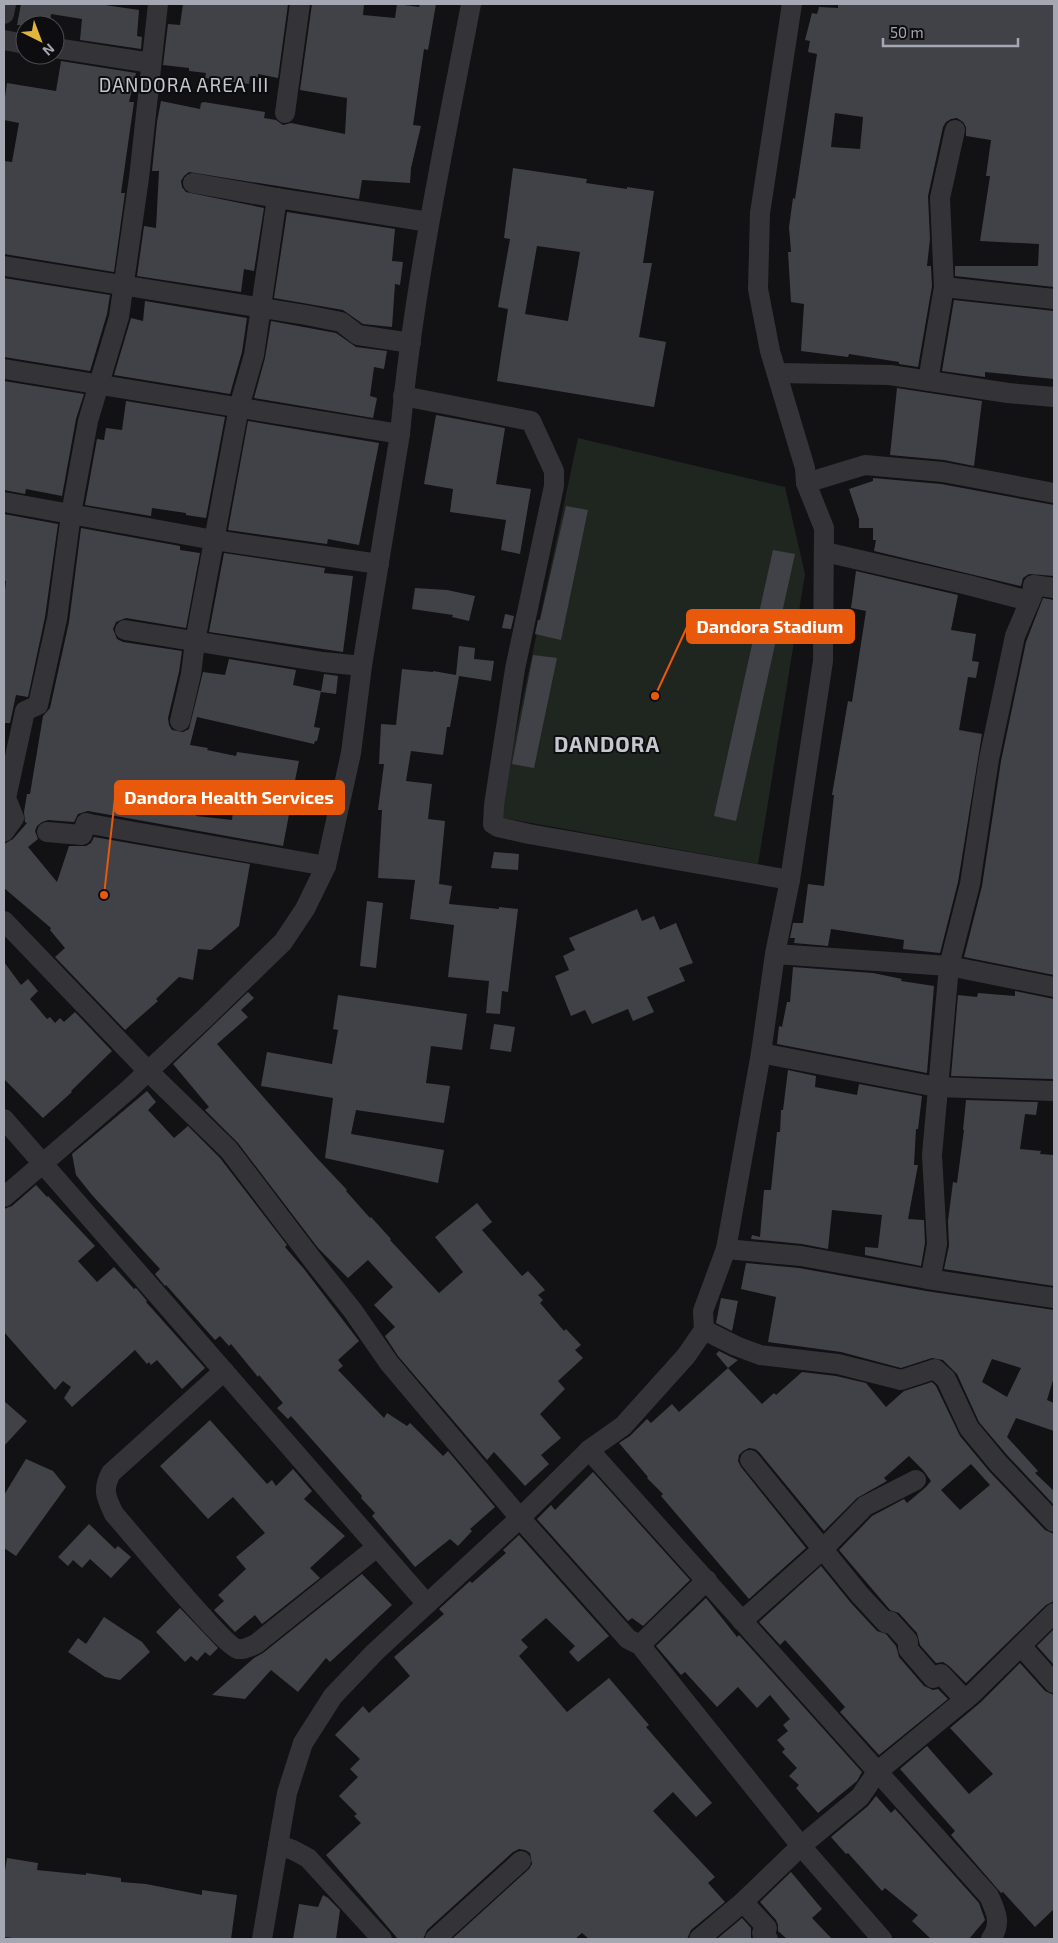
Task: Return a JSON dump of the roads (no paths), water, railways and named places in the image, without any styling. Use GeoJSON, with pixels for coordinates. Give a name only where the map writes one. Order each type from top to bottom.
{"type":"FeatureCollection","features":[{"type":"Feature","properties":{"kind":"street"},"geometry":{"type":"LineString","coordinates":[[4,14],[6,4]]}},
{"type":"Feature","properties":{"kind":"street"},"geometry":{"type":"LineString","coordinates":[[4,832],[14,818],[6,798],[25,711],[38,704],[57,619],[71,514],[88,421],[118,318],[124,286],[141,159],[158,4]]}},
{"type":"Feature","properties":{"kind":"street"},"geometry":{"type":"LineString","coordinates":[[285,113],[300,4]]}},
{"type":"Feature","properties":{"kind":"street"},"geometry":{"type":"LineString","coordinates":[[4,1197],[148,1070],[283,942],[305,908],[326,866],[351,753],[362,666],[400,434],[403,396],[429,222],[471,4]]}},
{"type":"Feature","properties":{"kind":"street"},"geometry":{"type":"LineString","coordinates":[[262,1939],[287,1793],[302,1743],[333,1696],[375,1652],[520,1518],[589,1450],[624,1426],[686,1356],[704,1330],[703,1311],[726,1249],[762,1053],[775,954],[790,880],[823,661],[824,528],[806,483],[806,468],[770,352],[758,289],[760,213],[792,4]]}},
{"type":"Feature","properties":{"kind":"street"},"geometry":{"type":"LineString","coordinates":[[65,50],[151,63]]}},
{"type":"Feature","properties":{"kind":"street"},"geometry":{"type":"LineString","coordinates":[[928,381],[944,287],[940,198],[955,130]]}},
{"type":"Feature","properties":{"kind":"street"},"geometry":{"type":"LineString","coordinates":[[193,182],[277,198],[429,222]]}},
{"type":"Feature","properties":{"kind":"street"},"geometry":{"type":"LineString","coordinates":[[180,721],[191,674],[239,406],[254,356],[277,198]]}},
{"type":"Feature","properties":{"kind":"street"},"geometry":{"type":"LineString","coordinates":[[4,266],[341,322],[358,335],[411,344]]}},
{"type":"Feature","properties":{"kind":"street"},"geometry":{"type":"LineString","coordinates":[[944,287],[1054,299]]}},
{"type":"Feature","properties":{"kind":"street"},"geometry":{"type":"LineString","coordinates":[[4,369],[239,406],[400,434]]}},
{"type":"Feature","properties":{"kind":"street"},"geometry":{"type":"LineString","coordinates":[[777,373],[890,375],[1054,397]]}},
{"type":"Feature","properties":{"kind":"street"},"geometry":{"type":"LineString","coordinates":[[403,396],[531,421],[554,471],[554,486],[515,669],[494,805],[493,824],[498,828],[529,834],[790,880]]}},
{"type":"Feature","properties":{"kind":"street"},"geometry":{"type":"LineString","coordinates":[[806,483],[865,466],[944,472],[1054,493]]}},
{"type":"Feature","properties":{"kind":"street"},"geometry":{"type":"LineString","coordinates":[[4,502],[214,540],[379,564]]}},
{"type":"Feature","properties":{"kind":"street"},"geometry":{"type":"LineString","coordinates":[[825,552],[1029,601]]}},
{"type":"Feature","properties":{"kind":"street"},"geometry":{"type":"LineString","coordinates":[[928,1279],[932,1271],[937,1244],[932,1155],[949,966],[970,884],[989,759],[1014,636],[1032,596],[1033,585],[1054,588]]}},
{"type":"Feature","properties":{"kind":"street"},"geometry":{"type":"LineString","coordinates":[[126,630],[323,662],[362,666]]}},
{"type":"Feature","properties":{"kind":"street"},"geometry":{"type":"LineString","coordinates":[[46,832],[82,835],[86,823],[326,866]]}},
{"type":"Feature","properties":{"kind":"street"},"geometry":{"type":"LineString","coordinates":[[4,921],[148,1070],[229,1150],[318,1268],[354,1311],[389,1363],[520,1518],[628,1639],[640,1646],[801,1846],[882,1939]]}},
{"type":"Feature","properties":{"kind":"street"},"geometry":{"type":"LineString","coordinates":[[775,954],[949,966],[1054,987]]}},
{"type":"Feature","properties":{"kind":"street"},"geometry":{"type":"LineString","coordinates":[[762,1053],[937,1087],[1054,1091]]}},
{"type":"Feature","properties":{"kind":"street"},"geometry":{"type":"LineString","coordinates":[[4,1119],[427,1604]]}},
{"type":"Feature","properties":{"kind":"street"},"geometry":{"type":"LineString","coordinates":[[726,1249],[801,1256],[928,1279],[1054,1298]]}},
{"type":"Feature","properties":{"kind":"street"},"geometry":{"type":"LineString","coordinates":[[704,1330],[736,1346],[760,1355],[838,1364],[901,1380],[935,1370],[946,1379],[969,1428],[1054,1522]]}},
{"type":"Feature","properties":{"kind":"street"},"geometry":{"type":"LineString","coordinates":[[224,1371],[110,1473],[105,1484],[107,1498],[114,1514],[209,1623],[230,1646],[238,1650],[256,1644],[377,1547]]}},
{"type":"Feature","properties":{"kind":"street"},"geometry":{"type":"LineString","coordinates":[[589,1450],[989,1896],[998,1915],[996,1933],[991,1939]]}},
{"type":"Feature","properties":{"kind":"street"},"geometry":{"type":"LineString","coordinates":[[750,1460],[824,1548],[860,1595],[886,1622],[890,1621],[908,1641],[908,1649],[933,1678],[941,1674],[965,1700]]}},
{"type":"Feature","properties":{"kind":"street"},"geometry":{"type":"LineString","coordinates":[[742,1621],[824,1548],[865,1506],[916,1480]]}},
{"type":"Feature","properties":{"kind":"street"},"geometry":{"type":"LineString","coordinates":[[640,1646],[707,1580]]}},
{"type":"Feature","properties":{"kind":"street"},"geometry":{"type":"LineString","coordinates":[[699,1939],[744,1902],[801,1846],[860,1797],[877,1772],[965,1700],[1054,1613]]}},
{"type":"Feature","properties":{"kind":"street"},"geometry":{"type":"LineString","coordinates":[[1021,1646],[1054,1683]]}},
{"type":"Feature","properties":{"kind":"street"},"geometry":{"type":"LineString","coordinates":[[278,1845],[308,1858],[382,1939]]}},
{"type":"Feature","properties":{"kind":"street"},"geometry":{"type":"LineString","coordinates":[[435,1939],[521,1861]]}},
{"type":"Feature","properties":{"kind":"street"},"geometry":{"type":"LineString","coordinates":[[744,1902],[767,1928],[762,1933],[768,1939]]}},
{"type":"Feature","properties":{"kind":"place","name":"Dandora Stadium"},"geometry":{"type":"Point","coordinates":[655,696]}},
{"type":"Feature","properties":{"kind":"place","name":"Dandora Health Services"},"geometry":{"type":"Point","coordinates":[104,895]}},
{"type":"Feature","properties":{"kind":"district","name":"DANDORA AREA III"},"geometry":{"type":"Point","coordinates":[184,85]}},
{"type":"Feature","properties":{"kind":"district","name":"DANDORA"},"geometry":{"type":"Point","coordinates":[607,745]}}]}
